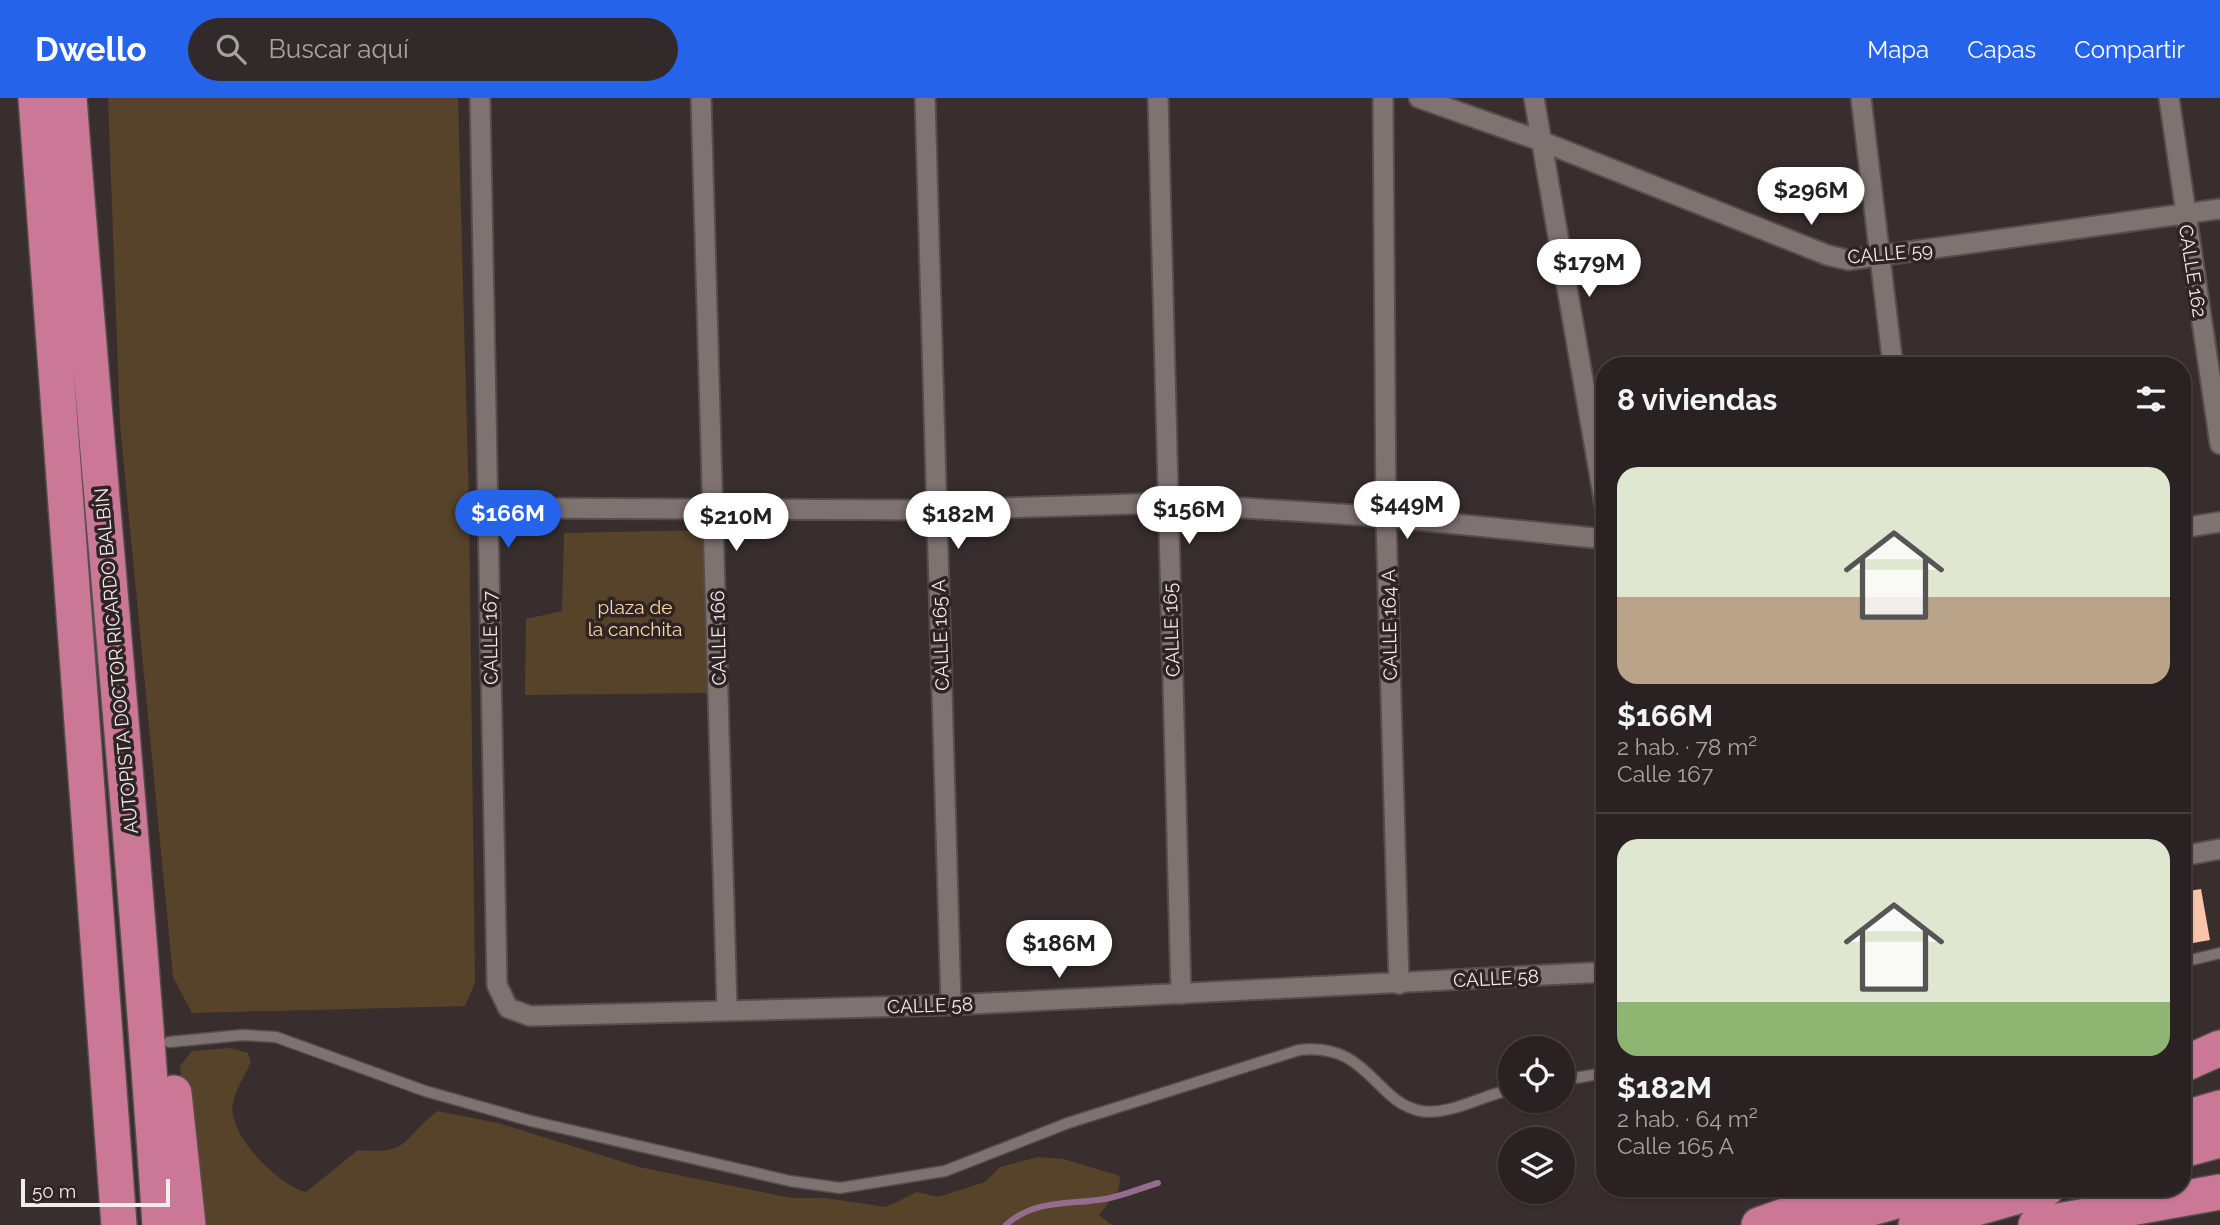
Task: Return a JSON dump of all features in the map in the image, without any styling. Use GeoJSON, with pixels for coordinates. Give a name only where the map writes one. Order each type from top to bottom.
{"type":"FeatureCollection","features":[{"type":"Feature","properties":{"kind":"highway"},"geometry":{"type":"LineString","coordinates":[[20,98],[63,451]]}},
{"type":"Feature","properties":{"kind":"highway","name":"AUTOPISTA DOCTOR RICARDO BALBÍN"},"geometry":{"type":"LineString","coordinates":[[36,98],[119,1225]]}},
{"type":"Feature","properties":{"kind":"highway","name":"AUTOPISTA DOCTOR RICARDO BALBÍN"},"geometry":{"type":"LineString","coordinates":[[69,98],[95,436],[140,918],[160,1225]]}},
{"type":"Feature","properties":{"kind":"highway"},"geometry":{"type":"LineString","coordinates":[[84,98],[91,386]]}},
{"type":"Feature","properties":{"kind":"highway"},"geometry":{"type":"LineString","coordinates":[[95,436],[144,793],[188,1225]]}},
{"type":"Feature","properties":{"kind":"highway"},"geometry":{"type":"LineString","coordinates":[[2191,1061],[2220,1048]]}},
{"type":"Feature","properties":{"kind":"highway"},"geometry":{"type":"LineString","coordinates":[[2191,1116],[2220,1108]]}},
{"type":"Feature","properties":{"kind":"highway"},"geometry":{"type":"LineString","coordinates":[[2191,1148],[2220,1140]]}},
{"type":"Feature","properties":{"kind":"highway"},"geometry":{"type":"LineString","coordinates":[[2036,1225],[2220,1192]]}},
{"type":"Feature","properties":{"kind":"highway"},"geometry":{"type":"LineString","coordinates":[[1759,1225],[1838,1197]]}},
{"type":"Feature","properties":{"kind":"highway"},"geometry":{"type":"LineString","coordinates":[[1810,1225],[1911,1197]]}},
{"type":"Feature","properties":{"kind":"highway"},"geometry":{"type":"LineString","coordinates":[[1916,1225],[2015,1197]]}},
{"type":"Feature","properties":{"kind":"street","name":"CALLE 167"},"geometry":{"type":"LineString","coordinates":[[481,98],[497,985],[508,1008]]}},
{"type":"Feature","properties":{"kind":"street","name":"CALLE 166"},"geometry":{"type":"LineString","coordinates":[[702,98],[727,1010]]}},
{"type":"Feature","properties":{"kind":"street","name":"CALLE 165 A"},"geometry":{"type":"LineString","coordinates":[[925,98],[951,1005]]}},
{"type":"Feature","properties":{"kind":"street","name":"CALLE 165"},"geometry":{"type":"LineString","coordinates":[[1158,98],[1181,994]]}},
{"type":"Feature","properties":{"kind":"street","name":"CALLE 164 A"},"geometry":{"type":"LineString","coordinates":[[1383,98],[1386,517],[1399,984]]}},
{"type":"Feature","properties":{"kind":"street","name":"CALLE 59"},"geometry":{"type":"LineString","coordinates":[[1419,98],[1541,141],[1827,256],[1848,260],[1879,258],[2220,209]]}},
{"type":"Feature","properties":{"kind":"street"},"geometry":{"type":"LineString","coordinates":[[1534,98],[1596,455]]}},
{"type":"Feature","properties":{"kind":"street"},"geometry":{"type":"LineString","coordinates":[[1861,98],[1892,357]]}},
{"type":"Feature","properties":{"kind":"street","name":"CALLE 162"},"geometry":{"type":"LineString","coordinates":[[2169,98],[2220,444]]}},
{"type":"Feature","properties":{"kind":"street"},"geometry":{"type":"LineString","coordinates":[[487,508],[937,510],[1167,503],[1386,517],[1596,538]]}},
{"type":"Feature","properties":{"kind":"street"},"geometry":{"type":"LineString","coordinates":[[2191,527],[2220,522]]}},
{"type":"Feature","properties":{"kind":"street"},"geometry":{"type":"LineString","coordinates":[[2191,854],[2220,849]]}},
{"type":"Feature","properties":{"kind":"street","name":"CALLE 58"},"geometry":{"type":"LineString","coordinates":[[508,1008],[530,1016],[951,1005],[1596,973]]}},
{"type":"Feature","properties":{"kind":"lane"},"geometry":{"type":"LineString","coordinates":[[2191,960],[2220,953]]}},
{"type":"Feature","properties":{"kind":"lane"},"geometry":{"type":"LineString","coordinates":[[169,1042],[243,1035],[276,1037],[425,1091],[531,1121],[790,1181],[840,1188],[904,1180],[945,1171],[1069,1123],[1299,1050],[1335,1052],[1365,1069],[1405,1105],[1422,1111],[1451,1107],[1498,1093]]}},
{"type":"Feature","properties":{"kind":"lane"},"geometry":{"type":"LineString","coordinates":[[1575,1078],[1596,1074]]}},
{"type":"Feature","properties":{"kind":"green space"},"geometry":{"type":"Polygon","coordinates":[[[108,98],[458,98],[469,508],[475,983],[465,1006],[192,1013],[173,977],[120,424],[108,98]]]}},
{"type":"Feature","properties":{"kind":"green space","name":"plaza de la canchita"},"geometry":{"type":"Polygon","coordinates":[[[706,530],[710,693],[525,695],[526,619],[562,611],[564,533],[706,530]]]}},
{"type":"Feature","properties":{"kind":"green space"},"geometry":{"type":"Polygon","coordinates":[[[230,1048],[248,1053],[251,1062],[233,1103],[233,1115],[238,1129],[246,1143],[269,1169],[282,1180],[306,1192],[358,1150],[388,1150],[404,1143],[438,1111],[498,1123],[639,1167],[791,1198],[826,1198],[886,1207],[917,1192],[938,1197],[985,1182],[1000,1167],[1038,1157],[1064,1159],[1120,1176],[1119,1189],[1099,1215],[1112,1225],[196,1225],[180,1066],[192,1051],[230,1048]]]}},
{"type":"Feature","properties":{"kind":"building"},"geometry":{"type":"Polygon","coordinates":[[[2201,889],[2210,940],[2191,943],[2191,891],[2201,889]]]}},
{"type":"Feature","properties":{"kind":"waterway"},"geometry":{"type":"LineString","coordinates":[[1006,1225],[1040,1207],[1112,1198],[1158,1183]]}}]}
